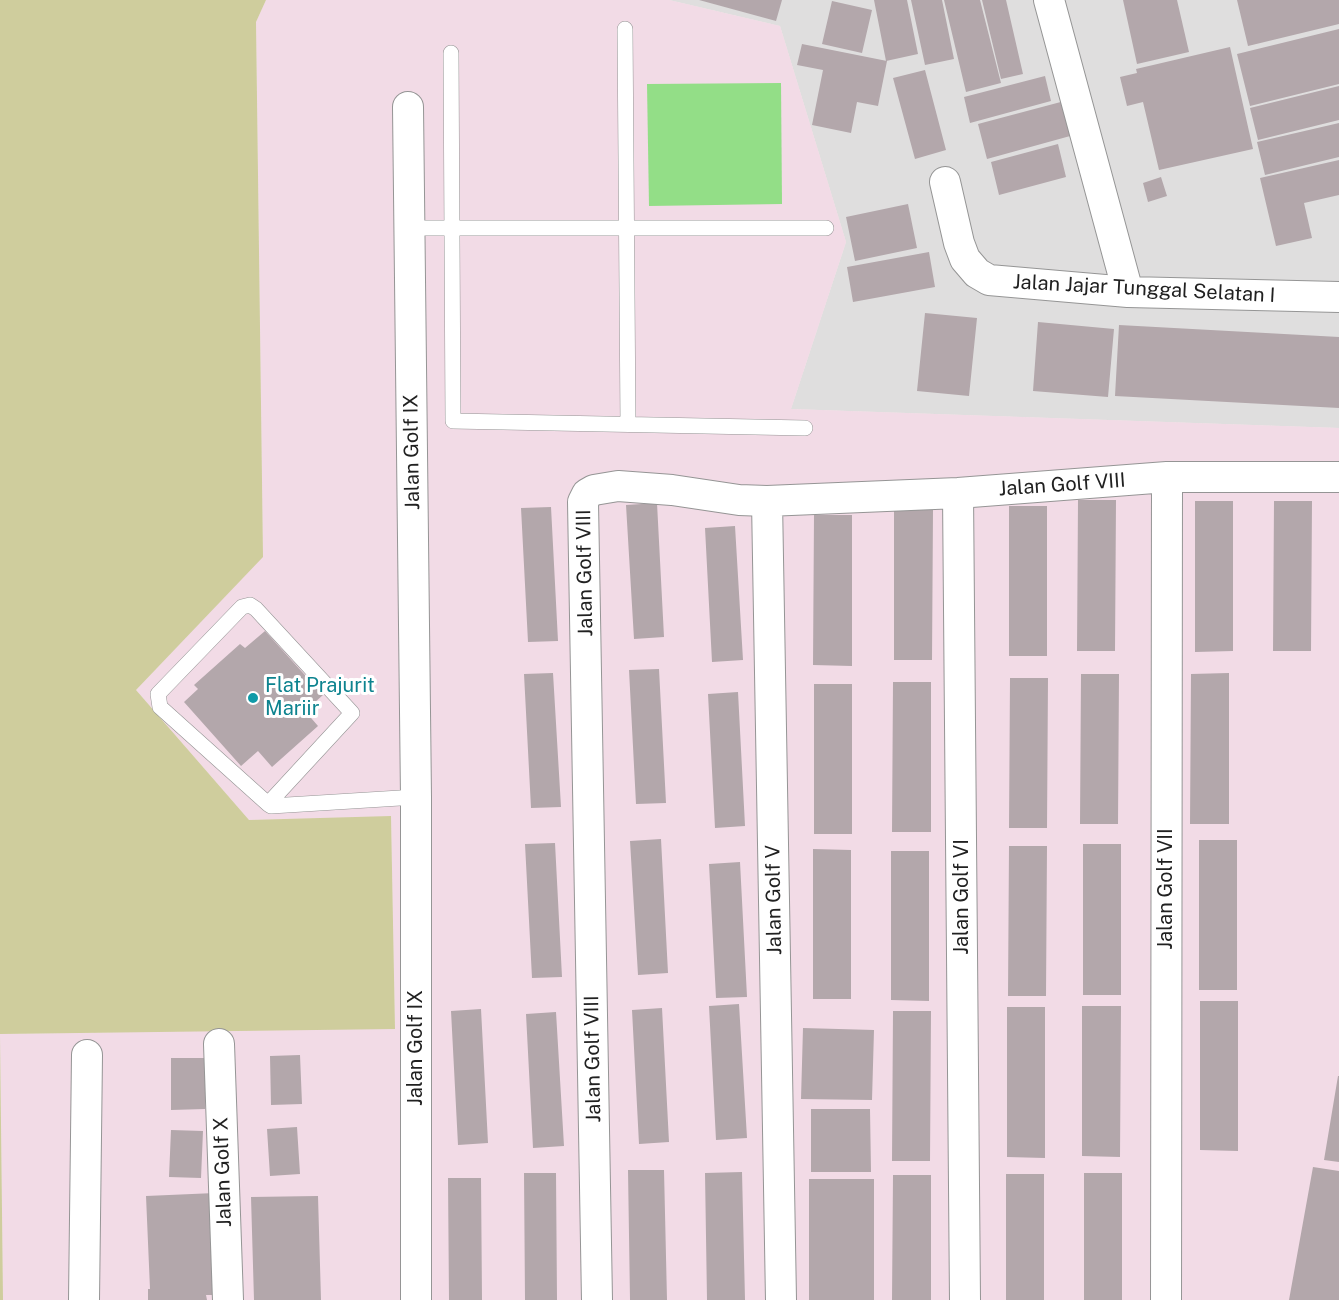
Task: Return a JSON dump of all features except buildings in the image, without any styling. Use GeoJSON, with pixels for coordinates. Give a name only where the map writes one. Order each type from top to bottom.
{"type":"FeatureCollection","features":[{"type":"Feature","properties":{"kind":"street"},"geometry":{"type":"LineString","coordinates":[[1049,0],[1128,292]]}},
{"type":"Feature","properties":{"kind":"street","name":"Jalan Golf IX"},"geometry":{"type":"LineString","coordinates":[[408,107],[416,796],[417,1300]]}},
{"type":"Feature","properties":{"kind":"street","name":"Jalan Jajar Tunggal Selatan I"},"geometry":{"type":"LineString","coordinates":[[945,182],[965,259],[977,273],[989,280],[1128,292],[1339,297]]}},
{"type":"Feature","properties":{"kind":"street","name":"Jalan Golf VIII"},"geometry":{"type":"LineString","coordinates":[[597,1300],[583,502],[587,494],[594,490],[618,486],[672,490],[739,500],[767,501],[958,493],[1167,477],[1339,477]]}},
{"type":"Feature","properties":{"kind":"street","name":"Jalan Golf VII"},"geometry":{"type":"LineString","coordinates":[[1166,1300],[1167,477]]}},
{"type":"Feature","properties":{"kind":"street","name":"Jalan Golf VI"},"geometry":{"type":"LineString","coordinates":[[958,493],[965,1300]]}},
{"type":"Feature","properties":{"kind":"street","name":"Jalan Golf V"},"geometry":{"type":"LineString","coordinates":[[767,501],[781,1300]]}},
{"type":"Feature","properties":{"kind":"street","name":"Jalan Golf X"},"geometry":{"type":"LineString","coordinates":[[219,1044],[228,1300]]}},
{"type":"Feature","properties":{"kind":"street"},"geometry":{"type":"LineString","coordinates":[[84,1300],[87,1055]]}},
{"type":"Feature","properties":{"kind":"lane"},"geometry":{"type":"LineString","coordinates":[[625,29],[628,424]]}},
{"type":"Feature","properties":{"kind":"lane"},"geometry":{"type":"LineString","coordinates":[[451,53],[453,421],[805,428]]}},
{"type":"Feature","properties":{"kind":"lane"},"geometry":{"type":"LineString","coordinates":[[409,228],[826,228]]}},
{"type":"Feature","properties":{"kind":"lane"},"geometry":{"type":"LineString","coordinates":[[268,804],[352,712],[250,605],[242,606],[158,694],[157,701],[160,707],[268,804],[274,807],[416,796]]}},
{"type":"Feature","properties":{"kind":"shaded area"},"geometry":{"type":"Polygon","coordinates":[[[0,0],[266,0],[256,22],[263,557],[136,690],[249,820],[391,816],[395,1029],[0,1034],[0,0]]]}},
{"type":"Feature","properties":{"kind":"shaded area"},"geometry":{"type":"Polygon","coordinates":[[[266,0],[669,0],[780,26],[846,242],[791,409],[1339,428],[1339,1300],[3,1300],[0,1034],[395,1028],[391,817],[249,820],[136,690],[263,556],[256,22],[266,0]]]}},
{"type":"Feature","properties":{"kind":"shaded area"},"geometry":{"type":"Polygon","coordinates":[[[669,0],[1339,0],[1339,428],[791,409],[846,242],[780,26],[669,0]]]}},
{"type":"Feature","properties":{"kind":"shaded area"},"geometry":{"type":"Polygon","coordinates":[[[0,1036],[3,1300],[0,1300],[0,1036]]]}},
{"type":"Feature","properties":{"kind":"green space"},"geometry":{"type":"Polygon","coordinates":[[[781,83],[782,204],[649,206],[647,84],[781,83]]]}},
{"type":"Feature","properties":{"kind":"place","name":"Flat Prajurit Mariir"},"geometry":{"type":"Point","coordinates":[253,698]}}]}
